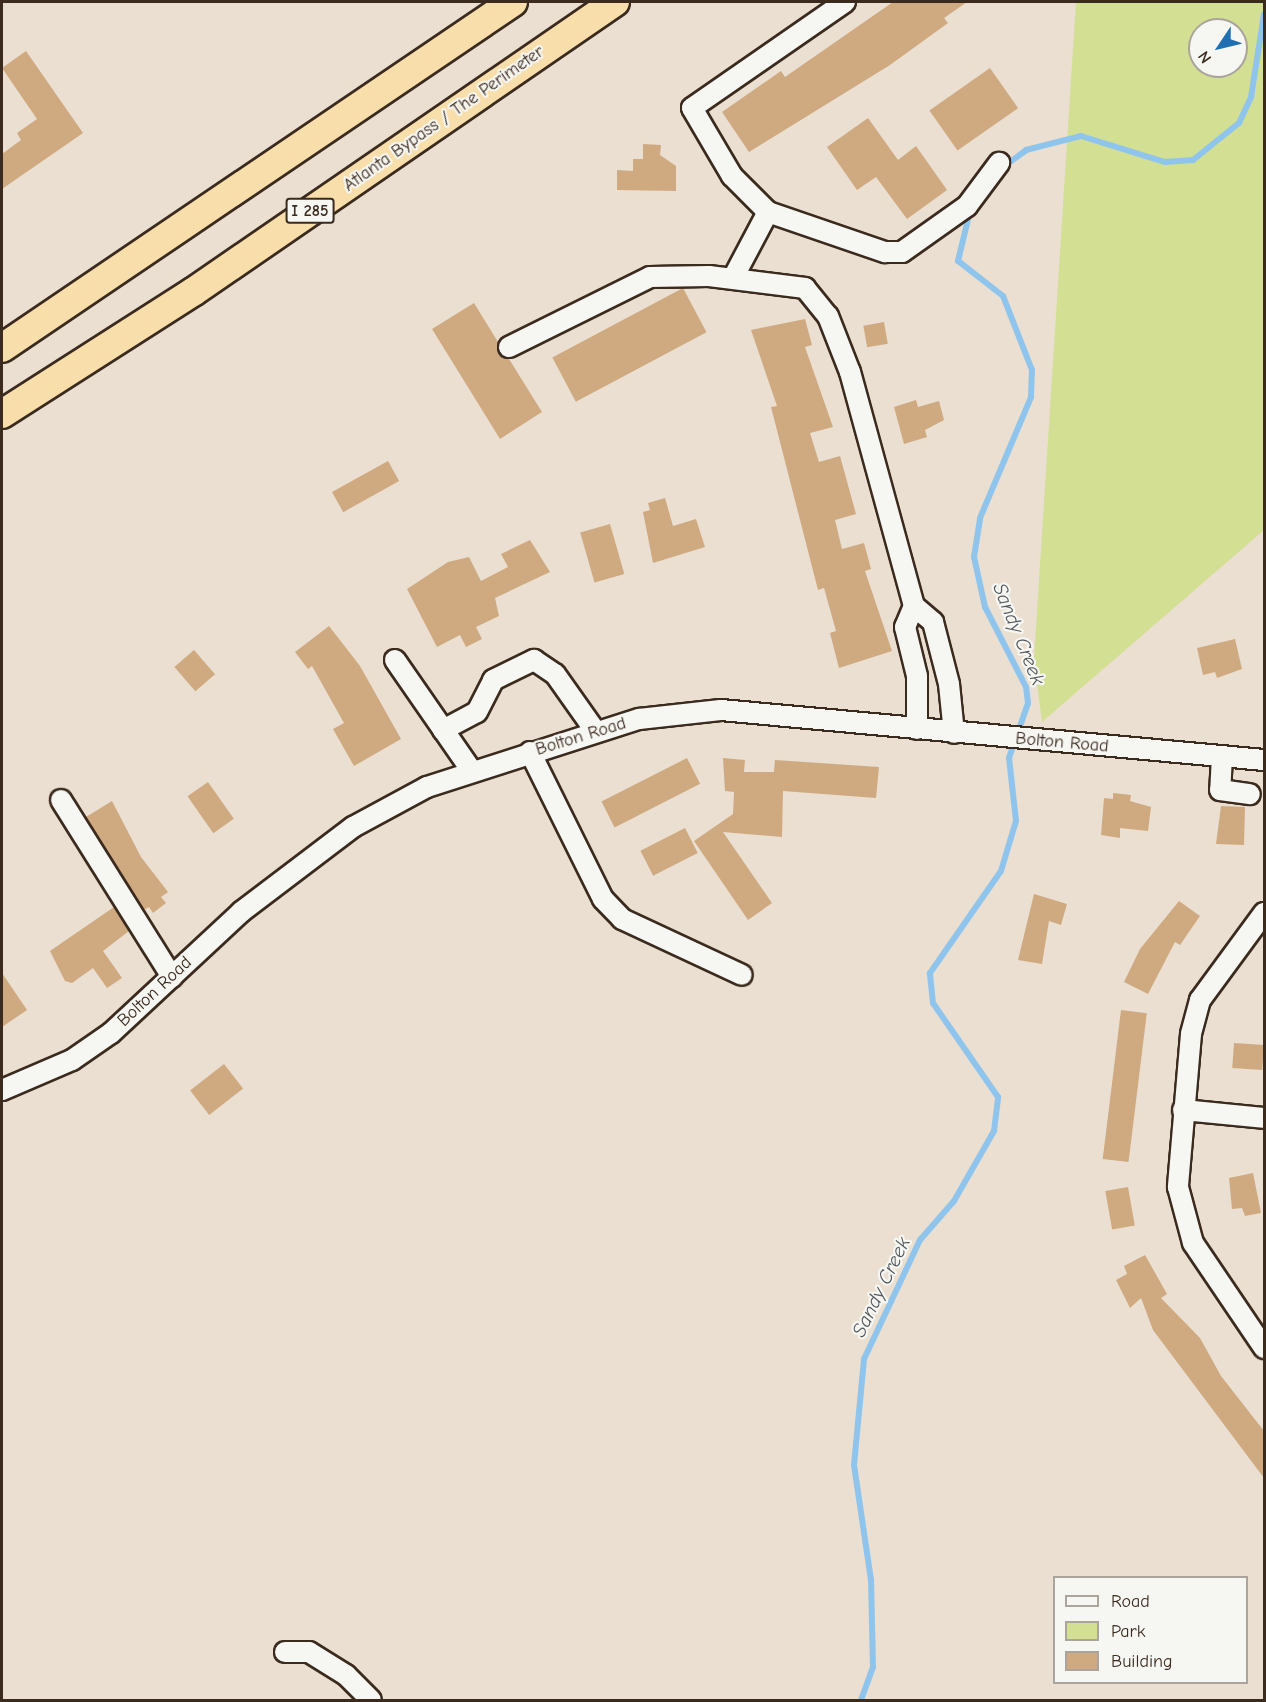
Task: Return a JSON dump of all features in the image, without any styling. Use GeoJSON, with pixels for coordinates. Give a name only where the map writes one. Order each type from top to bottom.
{"type":"FeatureCollection","features":[{"type":"Feature","properties":{"kind":"highway"},"geometry":{"type":"LineString","coordinates":[[2,348],[513,2]]}},
{"type":"Feature","properties":{"kind":"highway","name":"Atlanta Bypass / The Perimeter"},"geometry":{"type":"LineString","coordinates":[[2,414],[193,291],[615,2]]}},
{"type":"Feature","properties":{"kind":"street"},"geometry":{"type":"LineString","coordinates":[[845,2],[692,108],[732,176],[768,212],[885,252],[902,252],[967,206],[999,163]]}},
{"type":"Feature","properties":{"kind":"street"},"geometry":{"type":"LineString","coordinates":[[733,278],[768,212]]}},
{"type":"Feature","properties":{"kind":"street"},"geometry":{"type":"LineString","coordinates":[[509,347],[650,277],[733,278],[798,284],[828,316],[850,372],[914,606],[933,622],[944,665],[954,733]]}},
{"type":"Feature","properties":{"kind":"street"},"geometry":{"type":"LineString","coordinates":[[914,606],[905,627],[916,671],[917,729]]}},
{"type":"Feature","properties":{"kind":"street"},"geometry":{"type":"LineString","coordinates":[[395,660],[472,771]]}},
{"type":"Feature","properties":{"kind":"street"},"geometry":{"type":"LineString","coordinates":[[443,730],[477,712],[493,680],[534,660],[555,674],[596,732]]}},
{"type":"Feature","properties":{"kind":"street"},"geometry":{"type":"LineString","coordinates":[[916,671],[944,665]]}},
{"type":"Feature","properties":{"kind":"street","name":"Bolton Road"},"geometry":{"type":"LineString","coordinates":[[2,1090],[72,1060],[111,1033],[241,912],[353,827],[427,787],[530,752],[639,719],[721,710],[1004,738],[1264,760]]}},
{"type":"Feature","properties":{"kind":"street"},"geometry":{"type":"LineString","coordinates":[[530,752],[593,880],[616,912],[742,975]]}},
{"type":"Feature","properties":{"kind":"street"},"geometry":{"type":"LineString","coordinates":[[1222,756],[1220,790],[1250,794]]}},
{"type":"Feature","properties":{"kind":"street"},"geometry":{"type":"LineString","coordinates":[[61,800],[172,977]]}},
{"type":"Feature","properties":{"kind":"street"},"geometry":{"type":"LineString","coordinates":[[1264,913],[1200,1000],[1191,1034],[1178,1186],[1182,1213],[1193,1243],[1264,1348]]}},
{"type":"Feature","properties":{"kind":"street"},"geometry":{"type":"LineString","coordinates":[[1183,1110],[1264,1118]]}},
{"type":"Feature","properties":{"kind":"street"},"geometry":{"type":"LineString","coordinates":[[285,1652],[309,1652],[346,1675],[371,1701]]}},
{"type":"Feature","properties":{"kind":"green space"},"geometry":{"type":"Polygon","coordinates":[[[1076,2],[1264,2],[1264,530],[1042,722],[1034,659],[1076,2]]]}},
{"type":"Feature","properties":{"kind":"building"},"geometry":{"type":"Polygon","coordinates":[[[893,2],[967,2],[944,18],[948,23],[890,65],[749,152],[722,112],[781,71],[785,77],[893,2]]]}},
{"type":"Feature","properties":{"kind":"building"},"geometry":{"type":"Polygon","coordinates":[[[26,51],[83,133],[2,189],[2,154],[21,140],[17,133],[37,119],[2,68],[26,51]]]}},
{"type":"Feature","properties":{"kind":"building"},"geometry":{"type":"Polygon","coordinates":[[[990,68],[1018,108],[957,151],[929,110],[990,68]]]}},
{"type":"Feature","properties":{"kind":"building"},"geometry":{"type":"Polygon","coordinates":[[[868,118],[898,160],[916,146],[947,190],[907,219],[876,177],[857,190],[827,147],[868,118]]]}},
{"type":"Feature","properties":{"kind":"building"},"geometry":{"type":"Polygon","coordinates":[[[643,144],[661,145],[660,155],[676,166],[676,191],[617,190],[617,170],[633,171],[633,159],[643,159],[643,144]]]}},
{"type":"Feature","properties":{"kind":"building"},"geometry":{"type":"Polygon","coordinates":[[[683,288],[706,332],[576,402],[552,357],[683,288]]]}},
{"type":"Feature","properties":{"kind":"building"},"geometry":{"type":"Polygon","coordinates":[[[474,303],[498,342],[499,353],[509,359],[542,412],[500,439],[432,329],[474,303]]]}},
{"type":"Feature","properties":{"kind":"building"},"geometry":{"type":"Polygon","coordinates":[[[805,319],[812,345],[805,347],[833,427],[810,433],[819,462],[840,456],[856,514],[835,520],[842,549],[864,543],[871,569],[865,571],[892,651],[839,668],[830,633],[836,631],[824,588],[818,590],[771,407],[777,406],[751,330],[805,319]]]}},
{"type":"Feature","properties":{"kind":"building"},"geometry":{"type":"Polygon","coordinates":[[[884,322],[888,344],[867,347],[863,326],[884,322]]]}},
{"type":"Feature","properties":{"kind":"building"},"geometry":{"type":"Polygon","coordinates":[[[916,400],[918,407],[939,401],[944,420],[925,430],[927,437],[904,444],[894,407],[916,400]]]}},
{"type":"Feature","properties":{"kind":"building"},"geometry":{"type":"Polygon","coordinates":[[[388,461],[399,481],[343,512],[332,492],[388,461]]]}},
{"type":"Feature","properties":{"kind":"building"},"geometry":{"type":"Polygon","coordinates":[[[665,498],[673,526],[696,519],[705,547],[653,563],[643,512],[650,510],[648,503],[665,498]]]}},
{"type":"Feature","properties":{"kind":"building"},"geometry":{"type":"Polygon","coordinates":[[[610,524],[624,574],[595,583],[580,533],[610,524]]]}},
{"type":"Feature","properties":{"kind":"building"},"geometry":{"type":"Polygon","coordinates":[[[530,540],[550,572],[495,598],[499,616],[476,627],[482,639],[466,647],[460,635],[437,647],[407,589],[448,562],[469,557],[481,581],[508,567],[501,554],[530,540]]]}},
{"type":"Feature","properties":{"kind":"building"},"geometry":{"type":"Polygon","coordinates":[[[329,626],[360,666],[401,739],[354,766],[333,729],[344,723],[312,666],[308,669],[295,652],[329,626]]]}},
{"type":"Feature","properties":{"kind":"building"},"geometry":{"type":"Polygon","coordinates":[[[1235,639],[1242,669],[1217,678],[1215,672],[1203,675],[1197,648],[1235,639]]]}},
{"type":"Feature","properties":{"kind":"building"},"geometry":{"type":"Polygon","coordinates":[[[194,650],[215,674],[195,691],[174,667],[194,650]]]}},
{"type":"Feature","properties":{"kind":"building"},"geometry":{"type":"Polygon","coordinates":[[[687,758],[700,784],[615,827],[601,802],[687,758]]]}},
{"type":"Feature","properties":{"kind":"building"},"geometry":{"type":"Polygon","coordinates":[[[723,758],[745,760],[744,772],[774,772],[775,760],[879,767],[876,798],[783,791],[782,837],[723,832],[772,903],[748,920],[694,841],[733,814],[734,792],[725,791],[723,758]]]}},
{"type":"Feature","properties":{"kind":"building"},"geometry":{"type":"Polygon","coordinates":[[[208,782],[234,819],[213,833],[188,796],[208,782]]]}},
{"type":"Feature","properties":{"kind":"building"},"geometry":{"type":"Polygon","coordinates":[[[1113,793],[1131,795],[1130,801],[1151,807],[1148,831],[1120,828],[1120,838],[1101,835],[1104,798],[1113,799],[1113,793]]]}},
{"type":"Feature","properties":{"kind":"building"},"geometry":{"type":"Polygon","coordinates":[[[112,801],[141,857],[168,892],[161,897],[166,903],[153,913],[149,907],[144,910],[86,817],[112,801]]]}},
{"type":"Feature","properties":{"kind":"building"},"geometry":{"type":"Polygon","coordinates":[[[1221,806],[1245,807],[1244,845],[1216,844],[1221,806]]]}},
{"type":"Feature","properties":{"kind":"building"},"geometry":{"type":"Polygon","coordinates":[[[685,828],[698,853],[653,876],[640,851],[685,828]]]}},
{"type":"Feature","properties":{"kind":"building"},"geometry":{"type":"Polygon","coordinates":[[[1034,894],[1067,904],[1061,925],[1049,921],[1042,964],[1018,960],[1034,894]]]}},
{"type":"Feature","properties":{"kind":"building"},"geometry":{"type":"Polygon","coordinates":[[[1179,901],[1200,916],[1180,945],[1175,942],[1148,994],[1124,982],[1140,949],[1179,901]]]}},
{"type":"Feature","properties":{"kind":"building"},"geometry":{"type":"Polygon","coordinates":[[[114,907],[129,931],[103,951],[122,978],[107,988],[93,968],[72,983],[65,981],[50,951],[114,907]]]}},
{"type":"Feature","properties":{"kind":"building"},"geometry":{"type":"Polygon","coordinates":[[[2,973],[27,1010],[2,1027],[2,973]]]}},
{"type":"Feature","properties":{"kind":"building"},"geometry":{"type":"Polygon","coordinates":[[[1121,1010],[1147,1013],[1129,1162],[1103,1159],[1121,1010]]]}},
{"type":"Feature","properties":{"kind":"building"},"geometry":{"type":"Polygon","coordinates":[[[1234,1043],[1264,1045],[1262,1070],[1232,1068],[1234,1043]]]}},
{"type":"Feature","properties":{"kind":"building"},"geometry":{"type":"Polygon","coordinates":[[[224,1064],[243,1088],[209,1115],[190,1090],[224,1064]]]}},
{"type":"Feature","properties":{"kind":"building"},"geometry":{"type":"Polygon","coordinates":[[[1253,1173],[1261,1213],[1245,1216],[1242,1208],[1232,1209],[1229,1178],[1253,1173]]]}},
{"type":"Feature","properties":{"kind":"building"},"geometry":{"type":"Polygon","coordinates":[[[1128,1187],[1135,1225],[1112,1229],[1105,1191],[1128,1187]]]}},
{"type":"Feature","properties":{"kind":"building"},"geometry":{"type":"Polygon","coordinates":[[[1145,1255],[1167,1294],[1161,1298],[1200,1338],[1221,1376],[1264,1431],[1264,1478],[1153,1330],[1141,1298],[1130,1308],[1116,1280],[1127,1274],[1124,1266],[1145,1255]]]}},
{"type":"Feature","properties":{"kind":"waterway","name":"Sandy Creek"},"geometry":{"type":"LineString","coordinates":[[1003,167],[1026,150],[1081,136],[1165,162],[1193,160],[1239,123],[1251,97],[1264,14]]}},
{"type":"Feature","properties":{"kind":"waterway","name":"Sandy Creek"},"geometry":{"type":"LineString","coordinates":[[861,1700],[873,1667],[871,1580],[854,1465],[864,1359],[920,1240],[954,1201],[994,1131],[998,1097],[933,1003],[930,973],[1001,871],[1016,821],[1009,758],[1028,703],[1026,687],[985,607],[974,557],[980,518],[1031,397],[1032,370],[1003,296],[958,261],[970,211]]}}]}
